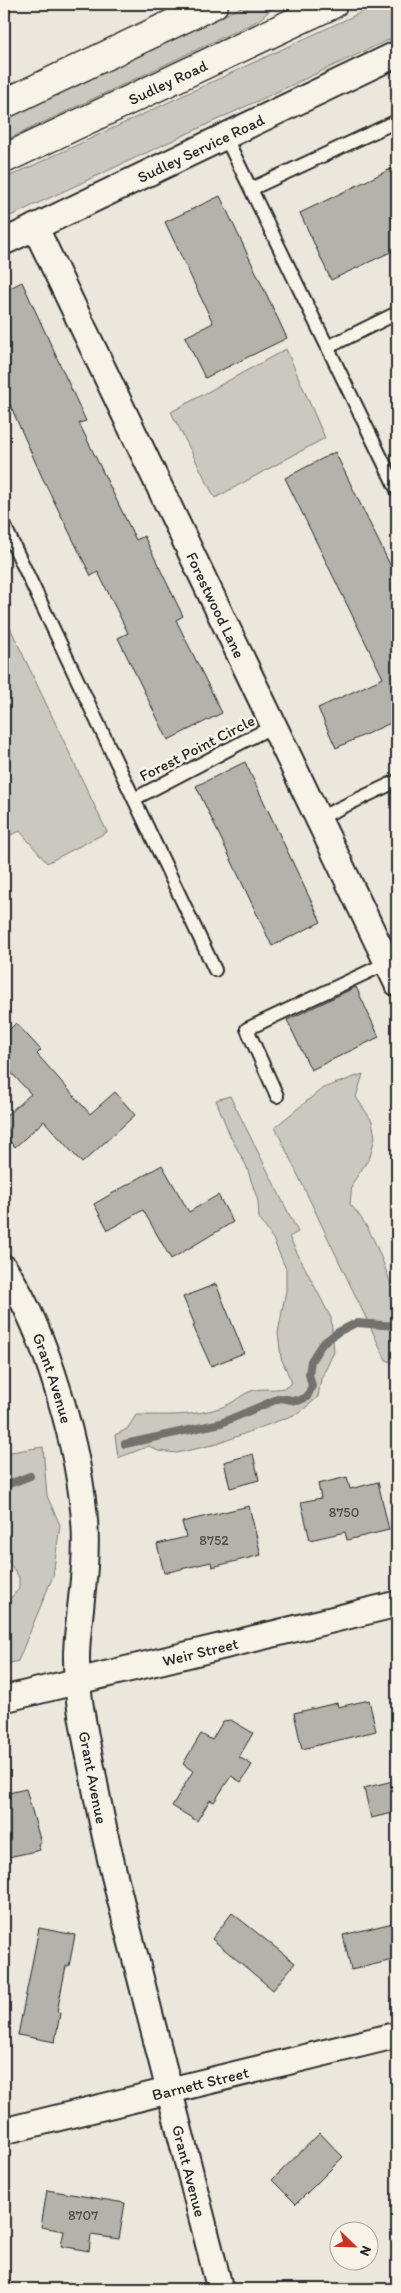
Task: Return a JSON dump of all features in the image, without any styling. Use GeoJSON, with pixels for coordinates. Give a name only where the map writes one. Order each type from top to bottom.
{"type":"FeatureCollection","features":[{"type":"Feature","properties":{"kind":"main road","name":"Sudley Road"},"geometry":{"type":"LineString","coordinates":[[4,159],[333,4]]}},
{"type":"Feature","properties":{"kind":"main road"},"geometry":{"type":"LineString","coordinates":[[4,104],[209,5]]}},
{"type":"Feature","properties":{"kind":"street","name":"Sudley Service Road"},"geometry":{"type":"LineString","coordinates":[[4,242],[397,54]]}},
{"type":"Feature","properties":{"kind":"street","name":"Forestwood Lane"},"geometry":{"type":"LineString","coordinates":[[35,226],[392,973]]}},
{"type":"Feature","properties":{"kind":"street","name":"Grant Avenue"},"geometry":{"type":"LineString","coordinates":[[4,1268],[20,1291],[49,1364],[67,1424],[79,1475],[85,1536],[85,1581],[77,1645],[77,1680],[93,1777],[169,2090],[220,2289]]}},
{"type":"Feature","properties":{"kind":"street","name":"Weir Street"},"geometry":{"type":"LineString","coordinates":[[4,1699],[397,1604]]}},
{"type":"Feature","properties":{"kind":"street","name":"Barnett Street"},"geometry":{"type":"LineString","coordinates":[[4,2131],[397,2035]]}},
{"type":"Feature","properties":{"kind":"lane"},"geometry":{"type":"LineString","coordinates":[[251,189],[397,121]]}},
{"type":"Feature","properties":{"kind":"lane"},"geometry":{"type":"LineString","coordinates":[[225,136],[397,490]]}},
{"type":"Feature","properties":{"kind":"lane"},"geometry":{"type":"LineString","coordinates":[[328,347],[397,313]]}},
{"type":"Feature","properties":{"kind":"lane"},"geometry":{"type":"LineString","coordinates":[[4,526],[215,970]]}},
{"type":"Feature","properties":{"kind":"lane","name":"Forest Point Circle"},"geometry":{"type":"LineString","coordinates":[[134,798],[274,726]]}},
{"type":"Feature","properties":{"kind":"lane"},"geometry":{"type":"LineString","coordinates":[[319,818],[397,781]]}},
{"type":"Feature","properties":{"kind":"lane"},"geometry":{"type":"LineString","coordinates":[[277,1096],[247,1029],[392,973]]}},
{"type":"Feature","properties":{"kind":"shaded area"},"geometry":{"type":"Polygon","coordinates":[[[248,4],[277,4],[259,20],[4,141],[4,118],[248,4]]]}},
{"type":"Feature","properties":{"kind":"shaded area"},"geometry":{"type":"Polygon","coordinates":[[[379,4],[397,4],[397,36],[4,219],[4,179],[379,4]]]}},
{"type":"Feature","properties":{"kind":"shaded area"},"geometry":{"type":"Polygon","coordinates":[[[286,349],[325,438],[215,498],[171,412],[286,349]]]}},
{"type":"Feature","properties":{"kind":"shaded area"},"geometry":{"type":"Polygon","coordinates":[[[4,615],[107,832],[47,863],[20,831],[4,838],[4,615]]]}},
{"type":"Feature","properties":{"kind":"shaded area"},"geometry":{"type":"Polygon","coordinates":[[[363,1074],[356,1097],[372,1121],[375,1137],[370,1157],[352,1184],[350,1204],[371,1234],[393,1290],[397,1293],[397,1364],[386,1360],[275,1127],[323,1088],[363,1074]]]}},
{"type":"Feature","properties":{"kind":"shaded area"},"geometry":{"type":"Polygon","coordinates":[[[230,1096],[298,1232],[289,1237],[331,1318],[334,1352],[321,1379],[318,1397],[299,1413],[217,1444],[177,1453],[158,1451],[149,1446],[118,1458],[115,1435],[127,1429],[136,1415],[181,1415],[214,1410],[251,1391],[279,1389],[292,1383],[281,1358],[278,1333],[286,1290],[286,1269],[273,1239],[259,1218],[258,1201],[246,1165],[231,1138],[216,1100],[230,1096]]]}},
{"type":"Feature","properties":{"kind":"shaded area"},"geometry":{"type":"Polygon","coordinates":[[[43,1447],[47,1496],[60,1525],[53,1576],[18,1661],[4,1665],[4,1605],[19,1589],[19,1577],[4,1555],[4,1453],[43,1447]]]}},
{"type":"Feature","properties":{"kind":"building"},"geometry":{"type":"Polygon","coordinates":[[[397,166],[397,249],[331,280],[300,213],[397,166]]]}},
{"type":"Feature","properties":{"kind":"building"},"geometry":{"type":"Polygon","coordinates":[[[220,196],[287,338],[205,378],[185,337],[213,323],[165,222],[220,196]]]}},
{"type":"Feature","properties":{"kind":"building"},"geometry":{"type":"Polygon","coordinates":[[[22,282],[86,421],[79,423],[136,540],[144,536],[183,616],[176,620],[222,713],[168,740],[118,638],[128,633],[98,572],[91,576],[42,477],[4,391],[4,291],[22,282]]]}},
{"type":"Feature","properties":{"kind":"building"},"geometry":{"type":"Polygon","coordinates":[[[335,452],[397,579],[397,720],[336,748],[318,708],[383,678],[285,478],[335,452]]]}},
{"type":"Feature","properties":{"kind":"building"},"geometry":{"type":"Polygon","coordinates":[[[245,762],[321,922],[272,946],[196,786],[245,762]]]}},
{"type":"Feature","properties":{"kind":"building"},"geometry":{"type":"Polygon","coordinates":[[[356,987],[379,1037],[311,1070],[287,1020],[356,987]]]}},
{"type":"Feature","properties":{"kind":"building"},"geometry":{"type":"Polygon","coordinates":[[[16,1023],[41,1050],[37,1054],[90,1114],[115,1092],[135,1115],[82,1163],[44,1121],[15,1147],[4,1135],[4,1117],[31,1094],[4,1065],[4,1035],[16,1023]]]}},
{"type":"Feature","properties":{"kind":"building"},"geometry":{"type":"Polygon","coordinates":[[[162,1165],[189,1212],[218,1195],[233,1222],[171,1259],[143,1210],[108,1230],[94,1204],[162,1165]]]}},
{"type":"Feature","properties":{"kind":"building"},"geometry":{"type":"Polygon","coordinates":[[[216,1284],[244,1353],[211,1366],[193,1326],[195,1325],[183,1297],[216,1284]]]}},
{"type":"Feature","properties":{"kind":"building"},"geometry":{"type":"Polygon","coordinates":[[[253,1454],[259,1480],[230,1488],[224,1462],[253,1454]]]}},
{"type":"Feature","properties":{"kind":"building"},"geometry":{"type":"Polygon","coordinates":[[[347,1477],[350,1489],[378,1482],[389,1530],[347,1540],[345,1532],[310,1540],[301,1502],[321,1498],[318,1484],[347,1477]]]}},
{"type":"Feature","properties":{"kind":"building"},"geometry":{"type":"Polygon","coordinates":[[[249,1506],[261,1555],[212,1567],[211,1562],[164,1573],[157,1544],[186,1537],[182,1522],[249,1506]]]}},
{"type":"Feature","properties":{"kind":"building"},"geometry":{"type":"Polygon","coordinates":[[[369,1700],[376,1731],[302,1749],[294,1713],[337,1703],[338,1707],[369,1700]]]}},
{"type":"Feature","properties":{"kind":"building"},"geometry":{"type":"Polygon","coordinates":[[[231,1720],[253,1733],[239,1757],[252,1765],[241,1782],[231,1776],[214,1802],[210,1800],[197,1821],[172,1806],[193,1771],[183,1764],[201,1734],[212,1740],[223,1721],[231,1720]]]}},
{"type":"Feature","properties":{"kind":"building"},"geometry":{"type":"Polygon","coordinates":[[[397,1780],[397,1812],[371,1818],[364,1788],[397,1780]]]}},
{"type":"Feature","properties":{"kind":"building"},"geometry":{"type":"Polygon","coordinates":[[[26,1789],[41,1843],[38,1844],[40,1850],[4,1858],[4,1794],[26,1789]]]}},
{"type":"Feature","properties":{"kind":"building"},"geometry":{"type":"Polygon","coordinates":[[[232,1913],[295,1963],[273,1990],[212,1939],[232,1913]]]}},
{"type":"Feature","properties":{"kind":"building"},"geometry":{"type":"Polygon","coordinates":[[[397,1922],[397,1959],[351,1970],[343,1935],[397,1922]]]}},
{"type":"Feature","properties":{"kind":"building"},"geometry":{"type":"Polygon","coordinates":[[[39,1928],[75,1935],[69,1966],[66,1966],[57,2012],[60,2013],[55,2042],[18,2035],[39,1928]]]}},
{"type":"Feature","properties":{"kind":"building"},"geometry":{"type":"Polygon","coordinates":[[[320,2133],[343,2157],[296,2204],[272,2180],[320,2133]]]}},
{"type":"Feature","properties":{"kind":"building"},"geometry":{"type":"Polygon","coordinates":[[[47,2190],[125,2203],[119,2239],[91,2235],[89,2251],[61,2246],[64,2231],[41,2227],[47,2190]]]}},
{"type":"Feature","properties":{"kind":"waterway"},"geometry":{"type":"LineString","coordinates":[[125,1444],[221,1423],[280,1398],[298,1401],[307,1397],[312,1386],[309,1374],[311,1361],[322,1344],[338,1332],[356,1323],[397,1326]]}},
{"type":"Feature","properties":{"kind":"waterway"},"geometry":{"type":"LineString","coordinates":[[4,1486],[30,1476]]}}]}
